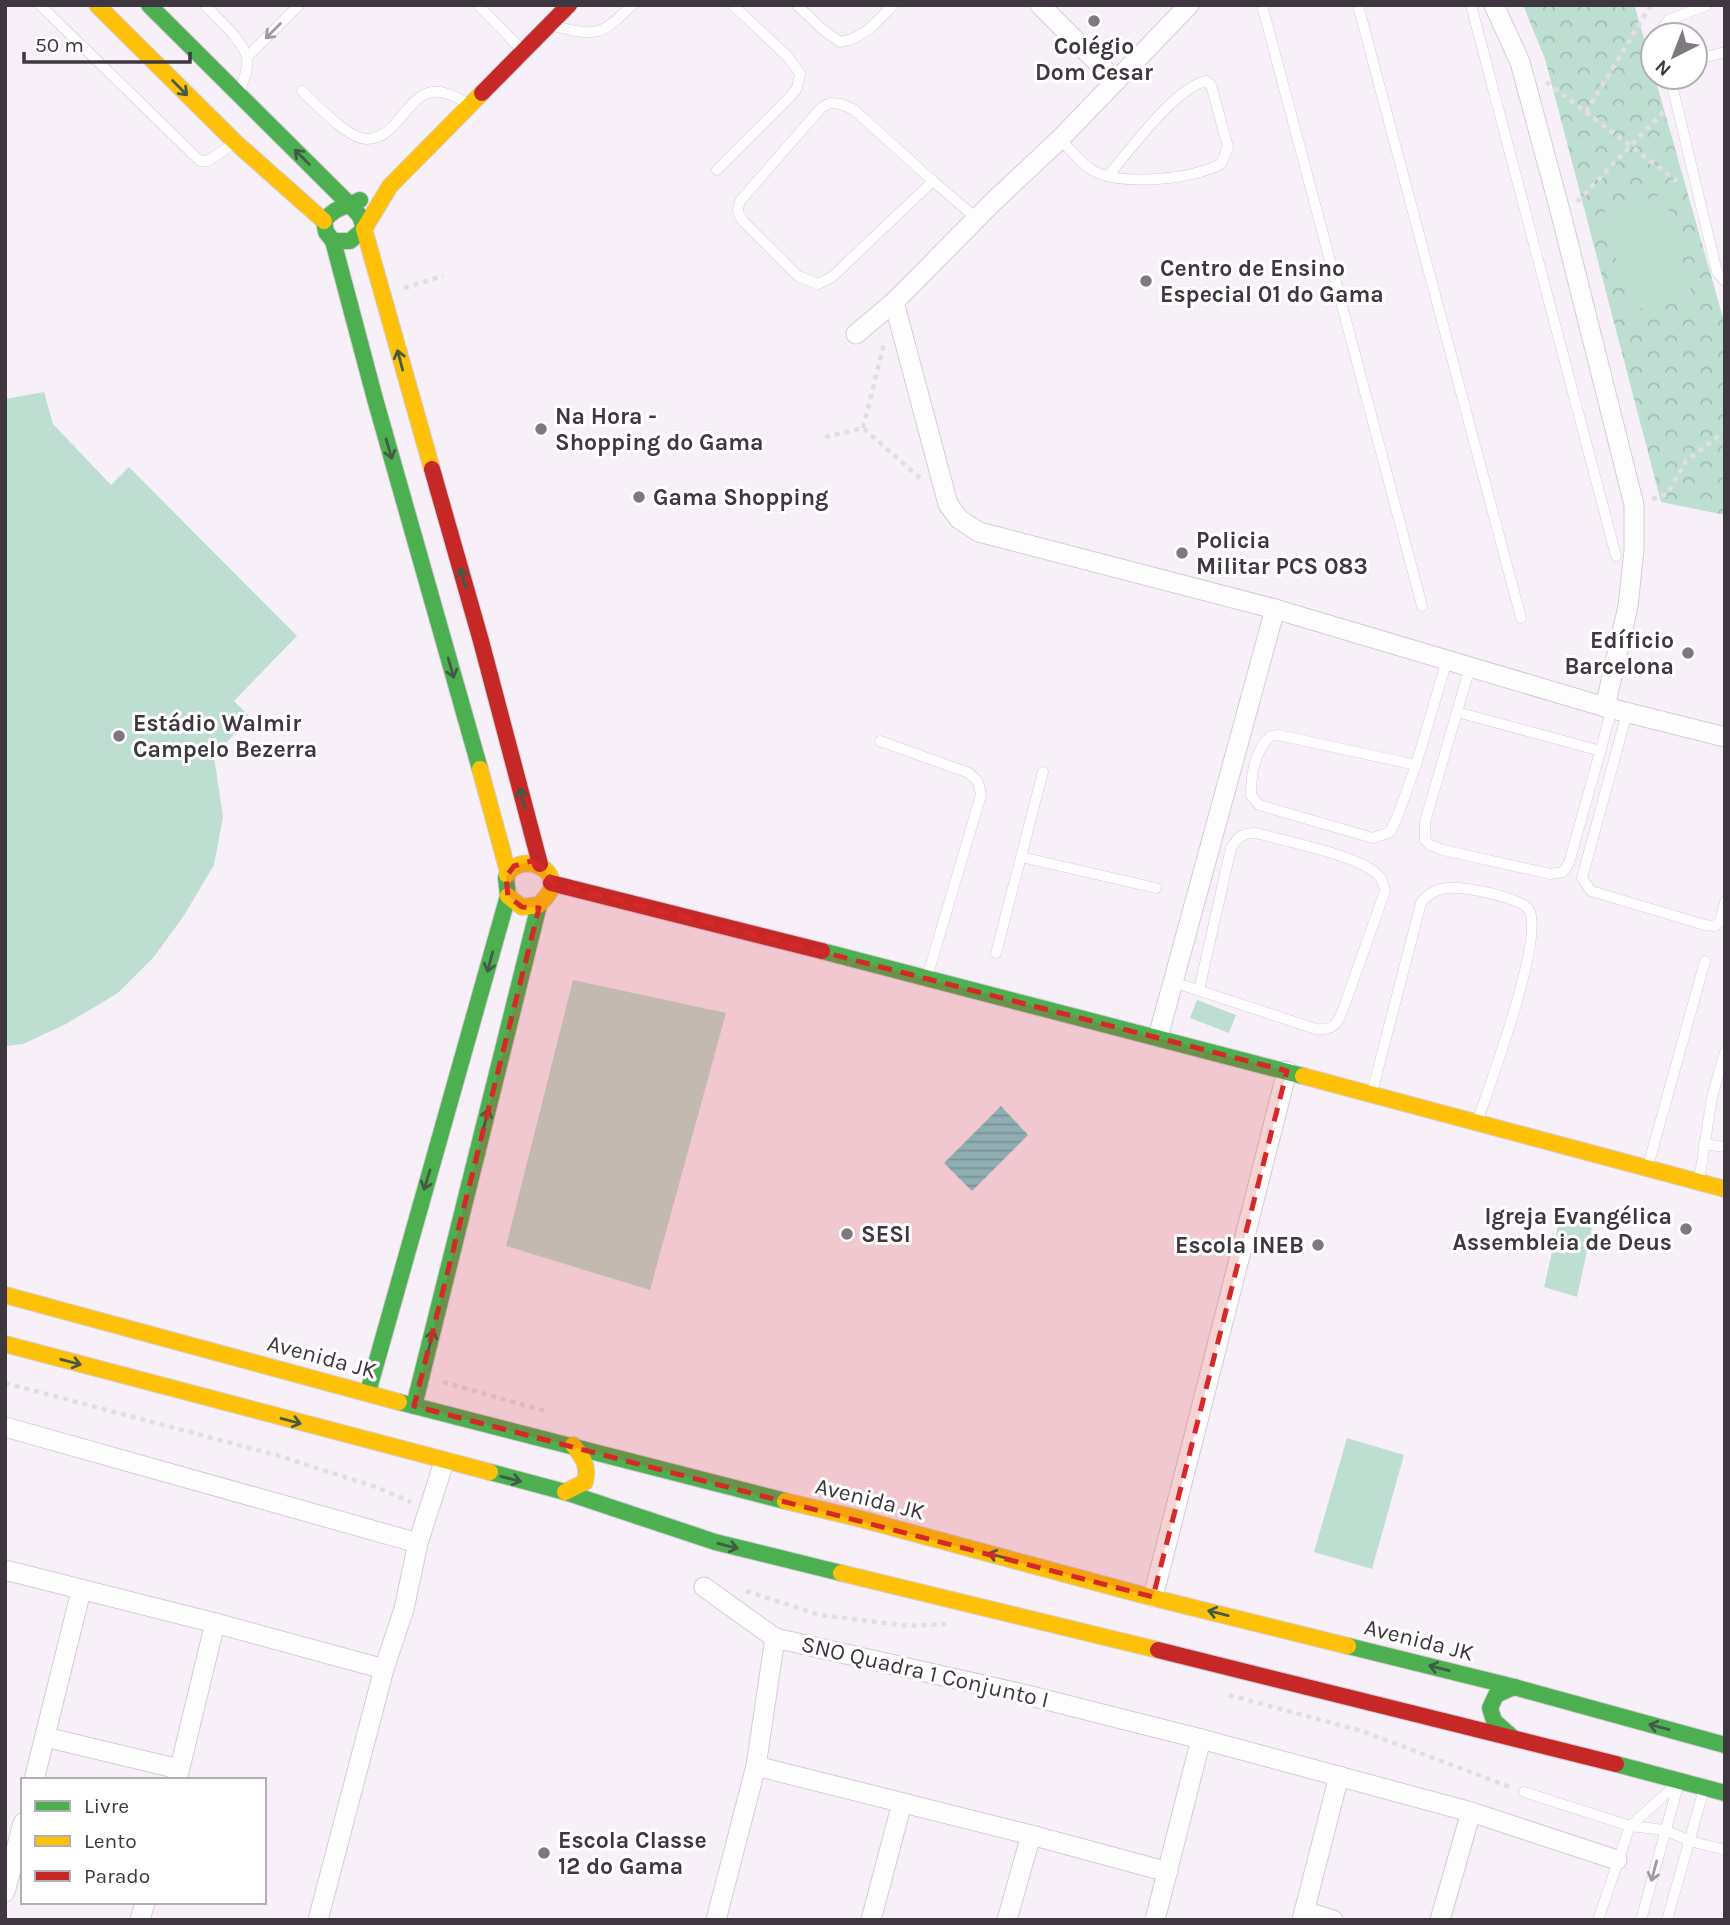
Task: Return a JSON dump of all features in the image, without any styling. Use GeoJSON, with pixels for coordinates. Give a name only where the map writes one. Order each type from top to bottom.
{"type":"FeatureCollection","features":[{"type":"Feature","properties":{"kind":"street"},"geometry":{"type":"LineString","coordinates":[[97,5],[147,38],[235,142],[324,221],[326,232],[333,242],[378,411],[485,781],[508,872],[505,886],[508,896],[458,1068],[399,1306],[368,1392]]}},
{"type":"Feature","properties":{"kind":"street"},"geometry":{"type":"LineString","coordinates":[[149,5],[359,216],[481,641],[540,864],[548,872],[551,883],[550,891],[539,905],[432,1313],[414,1406]]}},
{"type":"Feature","properties":{"kind":"street"},"geometry":{"type":"LineString","coordinates":[[1040,5],[1116,81]]}},
{"type":"Feature","properties":{"kind":"street"},"geometry":{"type":"LineString","coordinates":[[856,334],[894,302],[976,218],[1060,139],[1189,5]]}},
{"type":"Feature","properties":{"kind":"street"},"geometry":{"type":"LineString","coordinates":[[1494,5],[1520,62],[1634,505],[1634,550],[1615,710]]}},
{"type":"Feature","properties":{"kind":"street"},"geometry":{"type":"LineString","coordinates":[[333,242],[351,242],[364,229],[390,186],[524,52],[556,13]]}},
{"type":"Feature","properties":{"kind":"street"},"geometry":{"type":"LineString","coordinates":[[147,38],[159,25],[170,25]]}},
{"type":"Feature","properties":{"kind":"street"},"geometry":{"type":"LineString","coordinates":[[324,221],[340,207],[390,186]]}},
{"type":"Feature","properties":{"kind":"street"},"geometry":{"type":"LineString","coordinates":[[894,302],[948,503],[959,519],[979,532],[1275,609],[1615,710],[1725,737]]}},
{"type":"Feature","properties":{"kind":"street"},"geometry":{"type":"LineString","coordinates":[[1158,1037],[1275,609]]}},
{"type":"Feature","properties":{"kind":"street"},"geometry":{"type":"LineString","coordinates":[[508,872],[522,862],[540,864]]}},
{"type":"Feature","properties":{"kind":"street"},"geometry":{"type":"LineString","coordinates":[[551,883],[1158,1037],[1725,1189]]}},
{"type":"Feature","properties":{"kind":"street"},"geometry":{"type":"LineString","coordinates":[[508,896],[522,907],[539,905]]}},
{"type":"Feature","properties":{"kind":"street"},"geometry":{"type":"LineString","coordinates":[[1153,1597],[1287,1071]]}},
{"type":"Feature","properties":{"kind":"street","name":"Avenida JK"},"geometry":{"type":"LineString","coordinates":[[5,1295],[414,1406],[573,1445],[748,1493],[857,1518],[1153,1597],[1514,1687],[1725,1745]]}},
{"type":"Feature","properties":{"kind":"street"},"geometry":{"type":"LineString","coordinates":[[5,1344],[565,1492],[715,1542],[1512,1737],[1725,1793]]}},
{"type":"Feature","properties":{"kind":"street"},"geometry":{"type":"LineString","coordinates":[[5,1427],[418,1543]]}},
{"type":"Feature","properties":{"kind":"street"},"geometry":{"type":"LineString","coordinates":[[565,1492],[585,1482],[588,1474],[589,1466],[573,1445]]}},
{"type":"Feature","properties":{"kind":"street"},"geometry":{"type":"LineString","coordinates":[[318,1920],[384,1669],[404,1609],[418,1543],[444,1462]]}},
{"type":"Feature","properties":{"kind":"street"},"geometry":{"type":"LineString","coordinates":[[5,1570],[384,1669]]}},
{"type":"Feature","properties":{"kind":"street"},"geometry":{"type":"LineString","coordinates":[[704,1587],[775,1638]]}},
{"type":"Feature","properties":{"kind":"street"},"geometry":{"type":"LineString","coordinates":[[35,1778],[81,1591]]}},
{"type":"Feature","properties":{"kind":"street"},"geometry":{"type":"LineString","coordinates":[[45,1737],[178,1774],[215,1623]]}},
{"type":"Feature","properties":{"kind":"street","name":"SNO Quadra 1 Conjunto I"},"geometry":{"type":"LineString","coordinates":[[716,1920],[756,1766],[775,1638],[1023,1694],[1201,1738],[1471,1812],[1617,1860]]}},
{"type":"Feature","properties":{"kind":"street"},"geometry":{"type":"LineString","coordinates":[[1512,1737],[1494,1721],[1490,1708],[1496,1695],[1514,1687]]}},
{"type":"Feature","properties":{"kind":"street"},"geometry":{"type":"LineString","coordinates":[[1155,1920],[1201,1738]]}},
{"type":"Feature","properties":{"kind":"street"},"geometry":{"type":"LineString","coordinates":[[756,1766],[1168,1872]]}},
{"type":"Feature","properties":{"kind":"street"},"geometry":{"type":"LineString","coordinates":[[1333,1920],[1303,1916],[1339,1776]]}},
{"type":"Feature","properties":{"kind":"street"},"geometry":{"type":"LineString","coordinates":[[871,1920],[902,1803]]}},
{"type":"Feature","properties":{"kind":"street"},"geometry":{"type":"LineString","coordinates":[[1440,1920],[1471,1812]]}},
{"type":"Feature","properties":{"kind":"street"},"geometry":{"type":"LineString","coordinates":[[5,1892],[21,1831]]}},
{"type":"Feature","properties":{"kind":"street"},"geometry":{"type":"LineString","coordinates":[[1007,1920],[1031,1835]]}},
{"type":"Feature","properties":{"kind":"lane"},"geometry":{"type":"LineString","coordinates":[[40,5],[200,161],[204,163],[214,158],[235,142]]}},
{"type":"Feature","properties":{"kind":"lane"},"geometry":{"type":"LineString","coordinates":[[205,5],[238,41],[247,57],[247,67],[239,94]]}},
{"type":"Feature","properties":{"kind":"lane"},"geometry":{"type":"LineString","coordinates":[[247,57],[299,5]]}},
{"type":"Feature","properties":{"kind":"lane"},"geometry":{"type":"LineString","coordinates":[[478,5],[524,52]]}},
{"type":"Feature","properties":{"kind":"lane"},"geometry":{"type":"LineString","coordinates":[[556,13],[588,34],[601,32],[632,5]]}},
{"type":"Feature","properties":{"kind":"lane"},"geometry":{"type":"LineString","coordinates":[[717,170],[790,97],[797,88],[800,74],[788,57],[733,5]]}},
{"type":"Feature","properties":{"kind":"lane"},"geometry":{"type":"LineString","coordinates":[[797,5],[822,29],[841,42],[852,40],[867,31],[893,5]]}},
{"type":"Feature","properties":{"kind":"lane"},"geometry":{"type":"LineString","coordinates":[[1262,5],[1422,606]]}},
{"type":"Feature","properties":{"kind":"lane"},"geometry":{"type":"LineString","coordinates":[[1358,5],[1521,618]]}},
{"type":"Feature","properties":{"kind":"lane"},"geometry":{"type":"LineString","coordinates":[[1471,5],[1616,556]]}},
{"type":"Feature","properties":{"kind":"lane"},"geometry":{"type":"LineString","coordinates":[[1668,21],[1707,5]]}},
{"type":"Feature","properties":{"kind":"lane"},"geometry":{"type":"LineString","coordinates":[[1060,139],[1084,164],[1108,176],[1178,176],[1193,174],[1221,164],[1228,147],[1211,85],[1206,81],[1197,83],[1184,92],[1154,122],[1108,176]]}},
{"type":"Feature","properties":{"kind":"lane"},"geometry":{"type":"LineString","coordinates":[[302,91],[345,129],[365,139],[377,137],[387,130],[422,94],[442,92],[461,99],[469,106]]}},
{"type":"Feature","properties":{"kind":"lane"},"geometry":{"type":"LineString","coordinates":[[1673,91],[1717,272],[1725,281]]}},
{"type":"Feature","properties":{"kind":"lane"},"geometry":{"type":"LineString","coordinates":[[933,181],[832,277],[818,284],[798,276],[737,214],[741,200],[821,108],[830,103],[853,109],[976,218]]}},
{"type":"Feature","properties":{"kind":"lane"},"geometry":{"type":"LineString","coordinates":[[1416,765],[1287,736],[1271,736],[1261,747],[1253,773],[1251,795],[1259,805],[1270,809],[1373,838],[1390,832],[1416,765],[1447,660]]}},
{"type":"Feature","properties":{"kind":"lane"},"geometry":{"type":"LineString","coordinates":[[1470,667],[1425,822],[1425,840],[1443,850],[1550,874],[1563,872],[1569,863],[1615,710]]}},
{"type":"Feature","properties":{"kind":"lane"},"geometry":{"type":"LineString","coordinates":[[1615,710],[1582,878],[1591,891],[1705,925],[1714,926],[1720,922],[1725,902]]}},
{"type":"Feature","properties":{"kind":"lane"},"geometry":{"type":"LineString","coordinates":[[1457,712],[1601,751]]}},
{"type":"Feature","properties":{"kind":"lane"},"geometry":{"type":"LineString","coordinates":[[880,741],[970,774],[978,782],[981,795],[926,978]]}},
{"type":"Feature","properties":{"kind":"lane"},"geometry":{"type":"LineString","coordinates":[[996,953],[1043,772]]}},
{"type":"Feature","properties":{"kind":"lane"},"geometry":{"type":"LineString","coordinates":[[1173,982],[1316,1029],[1327,1030],[1334,1026],[1346,1001],[1385,891],[1383,881],[1368,867],[1328,852],[1256,833],[1245,833],[1231,848],[1199,990]]}},
{"type":"Feature","properties":{"kind":"lane"},"geometry":{"type":"LineString","coordinates":[[1021,857],[1156,888]]}},
{"type":"Feature","properties":{"kind":"lane"},"geometry":{"type":"LineString","coordinates":[[1371,1094],[1421,903],[1428,894],[1443,887],[1481,891],[1523,904],[1529,911],[1533,929],[1512,1019],[1477,1122]]}},
{"type":"Feature","properties":{"kind":"lane"},"geometry":{"type":"LineString","coordinates":[[1647,1168],[1705,961]]}},
{"type":"Feature","properties":{"kind":"lane"},"geometry":{"type":"LineString","coordinates":[[1699,1182],[1712,1097],[1725,1052]]}},
{"type":"Feature","properties":{"kind":"lane"},"geometry":{"type":"LineString","coordinates":[[1704,1144],[1725,1147]]}},
{"type":"Feature","properties":{"kind":"lane"},"geometry":{"type":"LineString","coordinates":[[1598,1920],[1630,1826],[1679,1782]]}},
{"type":"Feature","properties":{"kind":"lane"},"geometry":{"type":"LineString","coordinates":[[1641,1920],[1679,1782]]}},
{"type":"Feature","properties":{"kind":"lane"},"geometry":{"type":"LineString","coordinates":[[1667,1920],[1704,1788]]}},
{"type":"Feature","properties":{"kind":"lane"},"geometry":{"type":"LineString","coordinates":[[1524,1792],[1630,1826],[1665,1830],[1725,1850]]}},
{"type":"Feature","properties":{"kind":"path"},"geometry":{"type":"LineString","coordinates":[[1586,112],[1651,5]]}},
{"type":"Feature","properties":{"kind":"path"},"geometry":{"type":"LineString","coordinates":[[1520,62],[1630,148],[1699,197]]}},
{"type":"Feature","properties":{"kind":"path"},"geometry":{"type":"LineString","coordinates":[[1562,218],[1675,98]]}},
{"type":"Feature","properties":{"kind":"path"},"geometry":{"type":"LineString","coordinates":[[383,295],[443,276]]}},
{"type":"Feature","properties":{"kind":"path"},"geometry":{"type":"LineString","coordinates":[[863,428],[885,340]]}},
{"type":"Feature","properties":{"kind":"path"},"geometry":{"type":"LineString","coordinates":[[863,428],[948,503]]}},
{"type":"Feature","properties":{"kind":"path"},"geometry":{"type":"LineString","coordinates":[[825,437],[863,428]]}},
{"type":"Feature","properties":{"kind":"path"},"geometry":{"type":"LineString","coordinates":[[1634,505],[1667,494],[1686,461],[1725,431]]}},
{"type":"Feature","properties":{"kind":"path"},"geometry":{"type":"LineString","coordinates":[[5,1383],[276,1455],[376,1487],[428,1510]]}},
{"type":"Feature","properties":{"kind":"path"},"geometry":{"type":"LineString","coordinates":[[738,1590],[750,1591],[820,1615],[909,1626],[948,1624]]}},
{"type":"Feature","properties":{"kind":"path"},"geometry":{"type":"LineString","coordinates":[[1227,1694],[1362,1731],[1524,1792]]}},
{"type":"Feature","properties":{"kind":"highlighted area"},"geometry":{"type":"Polygon","coordinates":[[[531,861],[544,868],[553,883],[1287,1071],[1153,1597],[414,1406],[539,908],[522,907],[508,896],[506,877],[514,866],[531,861]]]}},
{"type":"Feature","properties":{"kind":"green space"},"geometry":{"type":"Polygon","coordinates":[[[1523,5],[1638,5],[1635,7],[1639,21],[1639,91],[1659,91],[1725,325],[1725,515],[1661,502],[1545,59],[1523,5]]]}},
{"type":"Feature","properties":{"kind":"green space"},"geometry":{"type":"Polygon","coordinates":[[[1664,194],[1692,295],[1630,311],[1603,212],[1664,194]]]}},
{"type":"Feature","properties":{"kind":"green space","name":"Estádio Walmir Campelo Bezerra"},"geometry":{"type":"Polygon","coordinates":[[[44,392],[53,424],[111,485],[129,467],[297,636],[234,701],[250,717],[214,756],[223,817],[214,865],[183,917],[153,958],[118,993],[66,1024],[23,1044],[5,1046],[5,399],[44,392]]]}},
{"type":"Feature","properties":{"kind":"green space"},"geometry":{"type":"Polygon","coordinates":[[[573,980],[726,1013],[650,1290],[506,1246],[573,980]]]}},
{"type":"Feature","properties":{"kind":"green space"},"geometry":{"type":"Polygon","coordinates":[[[1197,1000],[1236,1015],[1229,1033],[1190,1018],[1197,1000]]]}},
{"type":"Feature","properties":{"kind":"green space"},"geometry":{"type":"Polygon","coordinates":[[[1560,1217],[1592,1228],[1577,1297],[1544,1287],[1560,1217]]]}},
{"type":"Feature","properties":{"kind":"green space"},"geometry":{"type":"Polygon","coordinates":[[[1347,1438],[1404,1455],[1372,1569],[1314,1552],[1347,1438]]]}},
{"type":"Feature","properties":{"kind":"water"},"geometry":{"type":"Polygon","coordinates":[[[1001,1106],[1028,1135],[972,1191],[944,1163],[1001,1106]]]}},
{"type":"Feature","properties":{"kind":"traffic: fast"},"geometry":{"type":"LineString","coordinates":[[149,5],[350,205],[360,200]]}},
{"type":"Feature","properties":{"kind":"traffic: fast"},"geometry":{"type":"LineString","coordinates":[[333,241],[350,241],[364,229],[360,216],[350,205],[332,213],[324,221],[326,232],[333,241],[480,769]]}},
{"type":"Feature","properties":{"kind":"traffic: fast"},"geometry":{"type":"LineString","coordinates":[[368,1392],[508,896],[507,875]]}},
{"type":"Feature","properties":{"kind":"traffic: fast"},"geometry":{"type":"LineString","coordinates":[[414,1406],[539,905]]}},
{"type":"Feature","properties":{"kind":"traffic: fast"},"geometry":{"type":"LineString","coordinates":[[822,951],[1303,1076]]}},
{"type":"Feature","properties":{"kind":"traffic: fast"},"geometry":{"type":"LineString","coordinates":[[399,1402],[785,1501]]}},
{"type":"Feature","properties":{"kind":"traffic: fast"},"geometry":{"type":"LineString","coordinates":[[490,1472],[565,1492],[715,1542],[841,1573]]}},
{"type":"Feature","properties":{"kind":"traffic: fast"},"geometry":{"type":"LineString","coordinates":[[1348,1646],[1514,1687],[1725,1745]]}},
{"type":"Feature","properties":{"kind":"traffic: fast"},"geometry":{"type":"LineString","coordinates":[[1512,1737],[1494,1721],[1490,1708],[1496,1695],[1514,1687]]}},
{"type":"Feature","properties":{"kind":"traffic: fast"},"geometry":{"type":"LineString","coordinates":[[1616,1764],[1725,1793]]}},
{"type":"Feature","properties":{"kind":"traffic: slow"},"geometry":{"type":"LineString","coordinates":[[97,5],[235,142],[324,221]]}},
{"type":"Feature","properties":{"kind":"traffic: slow"},"geometry":{"type":"LineString","coordinates":[[432,469],[364,229],[390,186],[482,93]]}},
{"type":"Feature","properties":{"kind":"traffic: slow"},"geometry":{"type":"LineString","coordinates":[[480,769],[508,872]]}},
{"type":"Feature","properties":{"kind":"traffic: slow"},"geometry":{"type":"LineString","coordinates":[[507,875],[520,864],[537,865],[550,875],[552,882],[549,893],[539,905],[522,907],[508,896]]}},
{"type":"Feature","properties":{"kind":"traffic: slow"},"geometry":{"type":"LineString","coordinates":[[1303,1076],[1725,1189]]}},
{"type":"Feature","properties":{"kind":"traffic: slow"},"geometry":{"type":"LineString","coordinates":[[5,1295],[399,1402]]}},
{"type":"Feature","properties":{"kind":"traffic: slow"},"geometry":{"type":"LineString","coordinates":[[5,1344],[490,1472]]}},
{"type":"Feature","properties":{"kind":"traffic: slow"},"geometry":{"type":"LineString","coordinates":[[565,1492],[585,1482],[584,1462],[573,1445]]}},
{"type":"Feature","properties":{"kind":"traffic: slow"},"geometry":{"type":"LineString","coordinates":[[785,1501],[1348,1646]]}},
{"type":"Feature","properties":{"kind":"traffic: slow"},"geometry":{"type":"LineString","coordinates":[[841,1573],[1158,1650]]}},
{"type":"Feature","properties":{"kind":"traffic: jam"},"geometry":{"type":"LineString","coordinates":[[482,93],[569,5]]}},
{"type":"Feature","properties":{"kind":"traffic: jam"},"geometry":{"type":"LineString","coordinates":[[432,469],[540,864]]}},
{"type":"Feature","properties":{"kind":"traffic: jam"},"geometry":{"type":"LineString","coordinates":[[551,883],[822,951]]}},
{"type":"Feature","properties":{"kind":"traffic: jam"},"geometry":{"type":"LineString","coordinates":[[1158,1650],[1616,1764]]}},
{"type":"Feature","properties":{"kind":"place","name":"Colégio Dom Cesar"},"geometry":{"type":"Point","coordinates":[1094,21]}},
{"type":"Feature","properties":{"kind":"place","name":"Centro de Ensino Especial 01 do Gama"},"geometry":{"type":"Point","coordinates":[1146,281]}},
{"type":"Feature","properties":{"kind":"place","name":"Na Hora - Shopping do Gama"},"geometry":{"type":"Point","coordinates":[541,429]}},
{"type":"Feature","properties":{"kind":"place","name":"Gama Shopping"},"geometry":{"type":"Point","coordinates":[639,497]}},
{"type":"Feature","properties":{"kind":"place","name":"Policia Militar PCS 083"},"geometry":{"type":"Point","coordinates":[1182,553]}},
{"type":"Feature","properties":{"kind":"place","name":"Edíficio Barcelona"},"geometry":{"type":"Point","coordinates":[1688,653]}},
{"type":"Feature","properties":{"kind":"place","name":"Estádio Walmir Campelo Bezerra"},"geometry":{"type":"Point","coordinates":[119,736]}},
{"type":"Feature","properties":{"kind":"place","name":"Igreja Evangélica Assembleia de Deus"},"geometry":{"type":"Point","coordinates":[1686,1229]}},
{"type":"Feature","properties":{"kind":"place","name":"SESI"},"geometry":{"type":"Point","coordinates":[847,1234]}},
{"type":"Feature","properties":{"kind":"place","name":"Escola INEB"},"geometry":{"type":"Point","coordinates":[1318,1245]}},
{"type":"Feature","properties":{"kind":"place","name":"Escola Classe 12 do Gama"},"geometry":{"type":"Point","coordinates":[544,1853]}}]}
